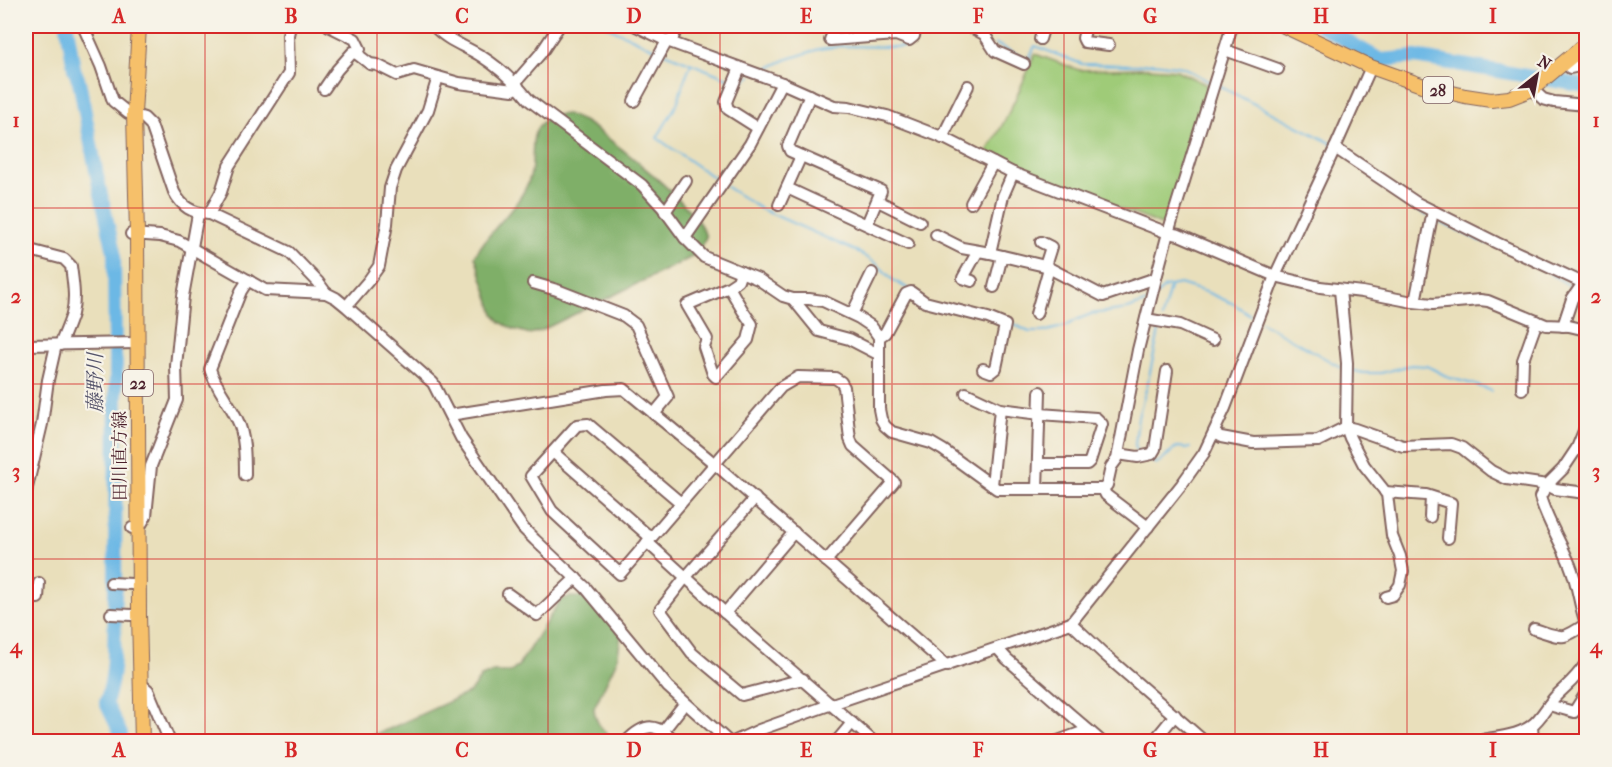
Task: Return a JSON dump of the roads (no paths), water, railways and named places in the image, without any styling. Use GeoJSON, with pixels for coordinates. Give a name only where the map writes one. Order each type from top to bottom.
{"type":"FeatureCollection","features":[{"type":"Feature","properties":{"kind":"main road","name":"田川直方線"},"geometry":{"type":"LineString","coordinates":[[133,26],[131,113],[134,234],[135,528],[142,741]]}},
{"type":"Feature","properties":{"kind":"main road","name":"田川直方線"},"geometry":{"type":"LineString","coordinates":[[131,113],[139,26]]}},
{"type":"Feature","properties":{"kind":"main road","name":"28"},"geometry":{"type":"LineString","coordinates":[[1284,26],[1371,67],[1427,87],[1491,100],[1509,98],[1532,89],[1587,44]]}},
{"type":"Feature","properties":{"kind":"main road","name":"田川直方線"},"geometry":{"type":"LineString","coordinates":[[133,741],[132,584],[135,528]]}},
{"type":"Feature","properties":{"kind":"street"},"geometry":{"type":"LineString","coordinates":[[83,26],[101,66],[112,100],[131,113],[144,118],[151,125],[174,192],[180,202],[198,214],[209,214],[289,252],[326,293]]}},
{"type":"Feature","properties":{"kind":"street"},"geometry":{"type":"LineString","coordinates":[[209,214],[221,192],[229,166],[289,73],[288,35],[290,26]]}},
{"type":"Feature","properties":{"kind":"street"},"geometry":{"type":"LineString","coordinates":[[329,26],[355,39],[360,49],[357,54]]}},
{"type":"Feature","properties":{"kind":"street"},"geometry":{"type":"LineString","coordinates":[[434,26],[441,35],[503,70],[529,100],[642,185],[685,238],[704,257],[758,279],[783,296],[823,301],[852,314],[871,326],[879,337],[879,409],[885,426],[892,432],[931,443],[997,489],[1103,489],[1107,485],[1108,476],[1118,454],[1138,350],[1168,233],[1232,26]]}},
{"type":"Feature","properties":{"kind":"street"},"geometry":{"type":"LineString","coordinates":[[324,89],[337,69],[353,52],[370,64],[398,75],[414,70],[459,83],[513,90],[558,26]]}},
{"type":"Feature","properties":{"kind":"street"},"geometry":{"type":"LineString","coordinates":[[636,26],[669,42],[782,83],[834,106],[887,116],[942,138],[1013,173],[1168,233],[1179,235],[1275,276],[1413,302],[1433,304],[1488,301],[1546,325],[1587,330]]}},
{"type":"Feature","properties":{"kind":"street"},"geometry":{"type":"LineString","coordinates":[[634,101],[678,26]]}},
{"type":"Feature","properties":{"kind":"street"},"geometry":{"type":"LineString","coordinates":[[836,26],[830,40],[897,35],[909,40],[914,36],[916,26]]}},
{"type":"Feature","properties":{"kind":"street"},"geometry":{"type":"LineString","coordinates":[[962,26],[971,27],[984,34],[995,51],[1024,64]]}},
{"type":"Feature","properties":{"kind":"street"},"geometry":{"type":"LineString","coordinates":[[1040,39],[1044,26]]}},
{"type":"Feature","properties":{"kind":"street"},"geometry":{"type":"LineString","coordinates":[[1086,26],[1083,38],[1085,42],[1109,45]]}},
{"type":"Feature","properties":{"kind":"street"},"geometry":{"type":"LineString","coordinates":[[1225,50],[1278,69]]}},
{"type":"Feature","properties":{"kind":"street"},"geometry":{"type":"LineString","coordinates":[[1565,63],[1570,68],[1579,66],[1587,60]]}},
{"type":"Feature","properties":{"kind":"street"},"geometry":{"type":"LineString","coordinates":[[134,234],[160,236],[191,247],[265,290],[326,293],[347,307],[433,383],[461,438],[523,528],[576,578],[668,687],[731,741],[832,704],[1071,623],[1204,453],[1225,408],[1275,276],[1371,67]]}},
{"type":"Feature","properties":{"kind":"street"},"geometry":{"type":"LineString","coordinates":[[740,68],[726,102],[728,109],[758,128]]}},
{"type":"Feature","properties":{"kind":"street"},"geometry":{"type":"LineString","coordinates":[[350,302],[379,266],[387,224],[390,188],[396,170],[428,110],[438,77]]}},
{"type":"Feature","properties":{"kind":"street"},"geometry":{"type":"LineString","coordinates":[[685,238],[750,144],[782,83]]}},
{"type":"Feature","properties":{"kind":"street"},"geometry":{"type":"LineString","coordinates":[[942,138],[968,86]]}},
{"type":"Feature","properties":{"kind":"street"},"geometry":{"type":"LineString","coordinates":[[1532,89],[1543,99],[1587,105]]}},
{"type":"Feature","properties":{"kind":"street"},"geometry":{"type":"LineString","coordinates":[[810,95],[788,146],[790,151],[881,191],[867,224]]}},
{"type":"Feature","properties":{"kind":"street"},"geometry":{"type":"LineString","coordinates":[[1335,148],[1417,203],[1497,243],[1585,281],[1572,299],[1563,326]]}},
{"type":"Feature","properties":{"kind":"street"},"geometry":{"type":"LineString","coordinates":[[779,205],[801,156]]}},
{"type":"Feature","properties":{"kind":"street"},"geometry":{"type":"LineString","coordinates":[[971,203],[993,163]]}},
{"type":"Feature","properties":{"kind":"street"},"geometry":{"type":"LineString","coordinates":[[990,253],[1003,196],[1013,173]]}},
{"type":"Feature","properties":{"kind":"street"},"geometry":{"type":"LineString","coordinates":[[665,212],[686,181]]}},
{"type":"Feature","properties":{"kind":"street"},"geometry":{"type":"LineString","coordinates":[[787,188],[908,244]]}},
{"type":"Feature","properties":{"kind":"street"},"geometry":{"type":"LineString","coordinates":[[878,201],[920,222]]}},
{"type":"Feature","properties":{"kind":"street"},"geometry":{"type":"LineString","coordinates":[[1413,302],[1416,297],[1433,211]]}},
{"type":"Feature","properties":{"kind":"street"},"geometry":{"type":"LineString","coordinates":[[135,528],[146,516],[151,466],[177,400],[176,366],[183,296],[198,214]]}},
{"type":"Feature","properties":{"kind":"street"},"geometry":{"type":"LineString","coordinates":[[936,235],[962,248],[1047,267],[1103,296],[1156,278]]}},
{"type":"Feature","properties":{"kind":"street"},"geometry":{"type":"LineString","coordinates":[[1036,314],[1051,247],[1041,242]]}},
{"type":"Feature","properties":{"kind":"street"},"geometry":{"type":"LineString","coordinates":[[26,249],[64,259],[71,266],[73,285],[72,316],[58,345],[48,381],[42,424],[26,492]]}},
{"type":"Feature","properties":{"kind":"street"},"geometry":{"type":"LineString","coordinates":[[972,281],[963,278],[978,251]]}},
{"type":"Feature","properties":{"kind":"street"},"geometry":{"type":"LineString","coordinates":[[994,287],[1002,256]]}},
{"type":"Feature","properties":{"kind":"street"},"geometry":{"type":"LineString","coordinates":[[729,287],[752,324],[752,328],[748,340],[716,377],[712,374],[704,347],[706,339],[687,305],[729,287],[738,281],[741,272]]}},
{"type":"Feature","properties":{"kind":"street"},"geometry":{"type":"LineString","coordinates":[[852,314],[872,273]]}},
{"type":"Feature","properties":{"kind":"street"},"geometry":{"type":"LineString","coordinates":[[245,475],[245,455],[238,421],[214,382],[210,369],[241,291],[248,280]]}},
{"type":"Feature","properties":{"kind":"street"},"geometry":{"type":"LineString","coordinates":[[533,283],[624,316],[636,325],[668,397],[654,414]]}},
{"type":"Feature","properties":{"kind":"street"},"geometry":{"type":"LineString","coordinates":[[1340,290],[1347,363],[1346,427],[1364,465],[1387,494],[1392,536],[1403,571],[1400,585],[1393,595],[1386,597]]}},
{"type":"Feature","properties":{"kind":"street"},"geometry":{"type":"LineString","coordinates":[[879,337],[885,333],[906,294],[911,292],[925,302],[988,318],[1005,325],[996,368],[991,372],[983,369]]}},
{"type":"Feature","properties":{"kind":"street"},"geometry":{"type":"LineString","coordinates":[[793,299],[819,330],[849,339],[878,354]]}},
{"type":"Feature","properties":{"kind":"street"},"geometry":{"type":"LineString","coordinates":[[1146,319],[1180,325],[1213,340]]}},
{"type":"Feature","properties":{"kind":"street"},"geometry":{"type":"LineString","coordinates":[[1522,389],[1523,360],[1537,321]]}},
{"type":"Feature","properties":{"kind":"street"},"geometry":{"type":"LineString","coordinates":[[26,345],[133,343]]}},
{"type":"Feature","properties":{"kind":"street"},"geometry":{"type":"LineString","coordinates":[[1118,454],[1138,457],[1152,454],[1155,449],[1167,371]]}},
{"type":"Feature","properties":{"kind":"street"},"geometry":{"type":"LineString","coordinates":[[681,503],[588,424],[577,425],[531,476],[552,511],[620,574],[781,387],[798,377],[835,378],[841,381],[844,387],[850,439],[853,446],[894,482],[826,561]]}},
{"type":"Feature","properties":{"kind":"street"},"geometry":{"type":"LineString","coordinates":[[450,415],[624,389],[755,498],[947,666]]}},
{"type":"Feature","properties":{"kind":"street"},"geometry":{"type":"LineString","coordinates":[[1037,489],[1040,392]]}},
{"type":"Feature","properties":{"kind":"street"},"geometry":{"type":"LineString","coordinates":[[966,393],[1000,409],[1096,418],[1102,424],[1087,464],[1038,464]]}},
{"type":"Feature","properties":{"kind":"street"},"geometry":{"type":"LineString","coordinates":[[992,485],[1000,409]]}},
{"type":"Feature","properties":{"kind":"street"},"geometry":{"type":"LineString","coordinates":[[1534,629],[1562,638],[1587,624],[1569,562],[1544,512],[1540,497],[1577,448],[1587,426]]}},
{"type":"Feature","properties":{"kind":"street"},"geometry":{"type":"LineString","coordinates":[[1214,433],[1221,437],[1253,443],[1318,441],[1346,427],[1403,446],[1451,444],[1461,448],[1499,476],[1547,485],[1555,489],[1587,493]]}},
{"type":"Feature","properties":{"kind":"street"},"geometry":{"type":"LineString","coordinates":[[553,452],[649,540],[685,578],[874,741]]}},
{"type":"Feature","properties":{"kind":"street"},"geometry":{"type":"LineString","coordinates":[[1103,489],[1107,495],[1148,527]]}},
{"type":"Feature","properties":{"kind":"street"},"geometry":{"type":"LineString","coordinates":[[1385,492],[1431,496],[1451,503],[1448,538]]}},
{"type":"Feature","properties":{"kind":"street"},"geometry":{"type":"LineString","coordinates":[[1430,517],[1431,496]]}},
{"type":"Feature","properties":{"kind":"street"},"geometry":{"type":"LineString","coordinates":[[755,498],[660,610],[692,653],[742,695],[803,679]]}},
{"type":"Feature","properties":{"kind":"street"},"geometry":{"type":"LineString","coordinates":[[725,613],[794,532]]}},
{"type":"Feature","properties":{"kind":"street"},"geometry":{"type":"LineString","coordinates":[[508,594],[537,615],[576,578]]}},
{"type":"Feature","properties":{"kind":"street"},"geometry":{"type":"LineString","coordinates":[[111,583],[132,584]]}},
{"type":"Feature","properties":{"kind":"street"},"geometry":{"type":"LineString","coordinates":[[26,597],[38,598],[39,584]]}},
{"type":"Feature","properties":{"kind":"street"},"geometry":{"type":"LineString","coordinates":[[111,614],[132,615]]}},
{"type":"Feature","properties":{"kind":"street"},"geometry":{"type":"LineString","coordinates":[[1071,623],[1206,741]]}},
{"type":"Feature","properties":{"kind":"street"},"geometry":{"type":"LineString","coordinates":[[998,649],[1102,741]]}},
{"type":"Feature","properties":{"kind":"street"},"geometry":{"type":"LineString","coordinates":[[1467,741],[1493,739],[1521,731],[1532,725],[1578,676],[1587,663]]}},
{"type":"Feature","properties":{"kind":"street"},"geometry":{"type":"LineString","coordinates":[[141,684],[148,690],[170,741]]}},
{"type":"Feature","properties":{"kind":"street"},"geometry":{"type":"LineString","coordinates":[[1549,705],[1574,712],[1587,693]]}},
{"type":"Feature","properties":{"kind":"street"},"geometry":{"type":"LineString","coordinates":[[664,730],[685,703]]}},
{"type":"Feature","properties":{"kind":"street"},"geometry":{"type":"LineString","coordinates":[[1153,741],[1175,715]]}},
{"type":"Feature","properties":{"kind":"street"},"geometry":{"type":"LineString","coordinates":[[836,741],[852,723]]}},
{"type":"Feature","properties":{"kind":"street"},"geometry":{"type":"LineString","coordinates":[[1532,725],[1533,741]]}},
{"type":"Feature","properties":{"kind":"street"},"geometry":{"type":"LineString","coordinates":[[626,741],[644,727],[664,730],[677,741]]}},
{"type":"Feature","properties":{"kind":"street"},"geometry":{"type":"LineString","coordinates":[[1055,741],[1088,730]]}},
{"type":"Feature","properties":{"kind":"waterway","name":"藤野川"},"geometry":{"type":"LineString","coordinates":[[67,26],[74,69],[79,81],[114,252],[116,363],[114,650],[112,676],[106,703],[121,734],[119,742]]}},
{"type":"Feature","properties":{"kind":"waterway"},"geometry":{"type":"LineString","coordinates":[[606,26],[657,50]]}},
{"type":"Feature","properties":{"kind":"waterway"},"geometry":{"type":"LineString","coordinates":[[1321,26],[1381,60],[1415,57],[1586,86]]}},
{"type":"Feature","properties":{"kind":"waterway"},"geometry":{"type":"LineString","coordinates":[[996,44],[1028,60],[1035,46],[1082,64],[1154,63],[1183,67],[1210,82]]}},
{"type":"Feature","properties":{"kind":"waterway"},"geometry":{"type":"LineString","coordinates":[[762,71],[785,60],[819,49],[842,46],[910,46]]}},
{"type":"Feature","properties":{"kind":"waterway"},"geometry":{"type":"LineString","coordinates":[[665,53],[732,80]]}},
{"type":"Feature","properties":{"kind":"waterway"},"geometry":{"type":"LineString","coordinates":[[691,64],[677,104],[657,138],[720,182]]}},
{"type":"Feature","properties":{"kind":"waterway"},"geometry":{"type":"LineString","coordinates":[[738,82],[751,76]]}},
{"type":"Feature","properties":{"kind":"waterway"},"geometry":{"type":"LineString","coordinates":[[1217,85],[1332,145]]}},
{"type":"Feature","properties":{"kind":"waterway"},"geometry":{"type":"LineString","coordinates":[[725,186],[761,209],[858,252],[877,264],[894,281],[909,289]]}},
{"type":"Feature","properties":{"kind":"waterway"},"geometry":{"type":"LineString","coordinates":[[1387,189],[1427,216]]}},
{"type":"Feature","properties":{"kind":"waterway"},"geometry":{"type":"LineString","coordinates":[[1435,220],[1487,244]]}},
{"type":"Feature","properties":{"kind":"waterway"},"geometry":{"type":"LineString","coordinates":[[1549,273],[1572,287]]}},
{"type":"Feature","properties":{"kind":"waterway"},"geometry":{"type":"LineString","coordinates":[[1156,295],[1165,287],[1180,284],[1234,304],[1256,319]]}},
{"type":"Feature","properties":{"kind":"waterway"},"geometry":{"type":"LineString","coordinates":[[1162,318],[1170,287]]}},
{"type":"Feature","properties":{"kind":"waterway"},"geometry":{"type":"LineString","coordinates":[[1008,321],[1029,332],[1043,332],[1066,326],[1091,314],[1128,309],[1147,302]]}},
{"type":"Feature","properties":{"kind":"waterway"},"geometry":{"type":"LineString","coordinates":[[1261,322],[1342,368]]}},
{"type":"Feature","properties":{"kind":"waterway"},"geometry":{"type":"LineString","coordinates":[[1140,453],[1135,445],[1138,417],[1160,326]]}},
{"type":"Feature","properties":{"kind":"waterway"},"geometry":{"type":"LineString","coordinates":[[1351,370],[1381,373],[1411,365],[1427,366],[1450,378],[1492,391]]}},
{"type":"Feature","properties":{"kind":"waterway"},"geometry":{"type":"LineString","coordinates":[[1148,458],[1157,464],[1177,447],[1190,448]]}}]}
